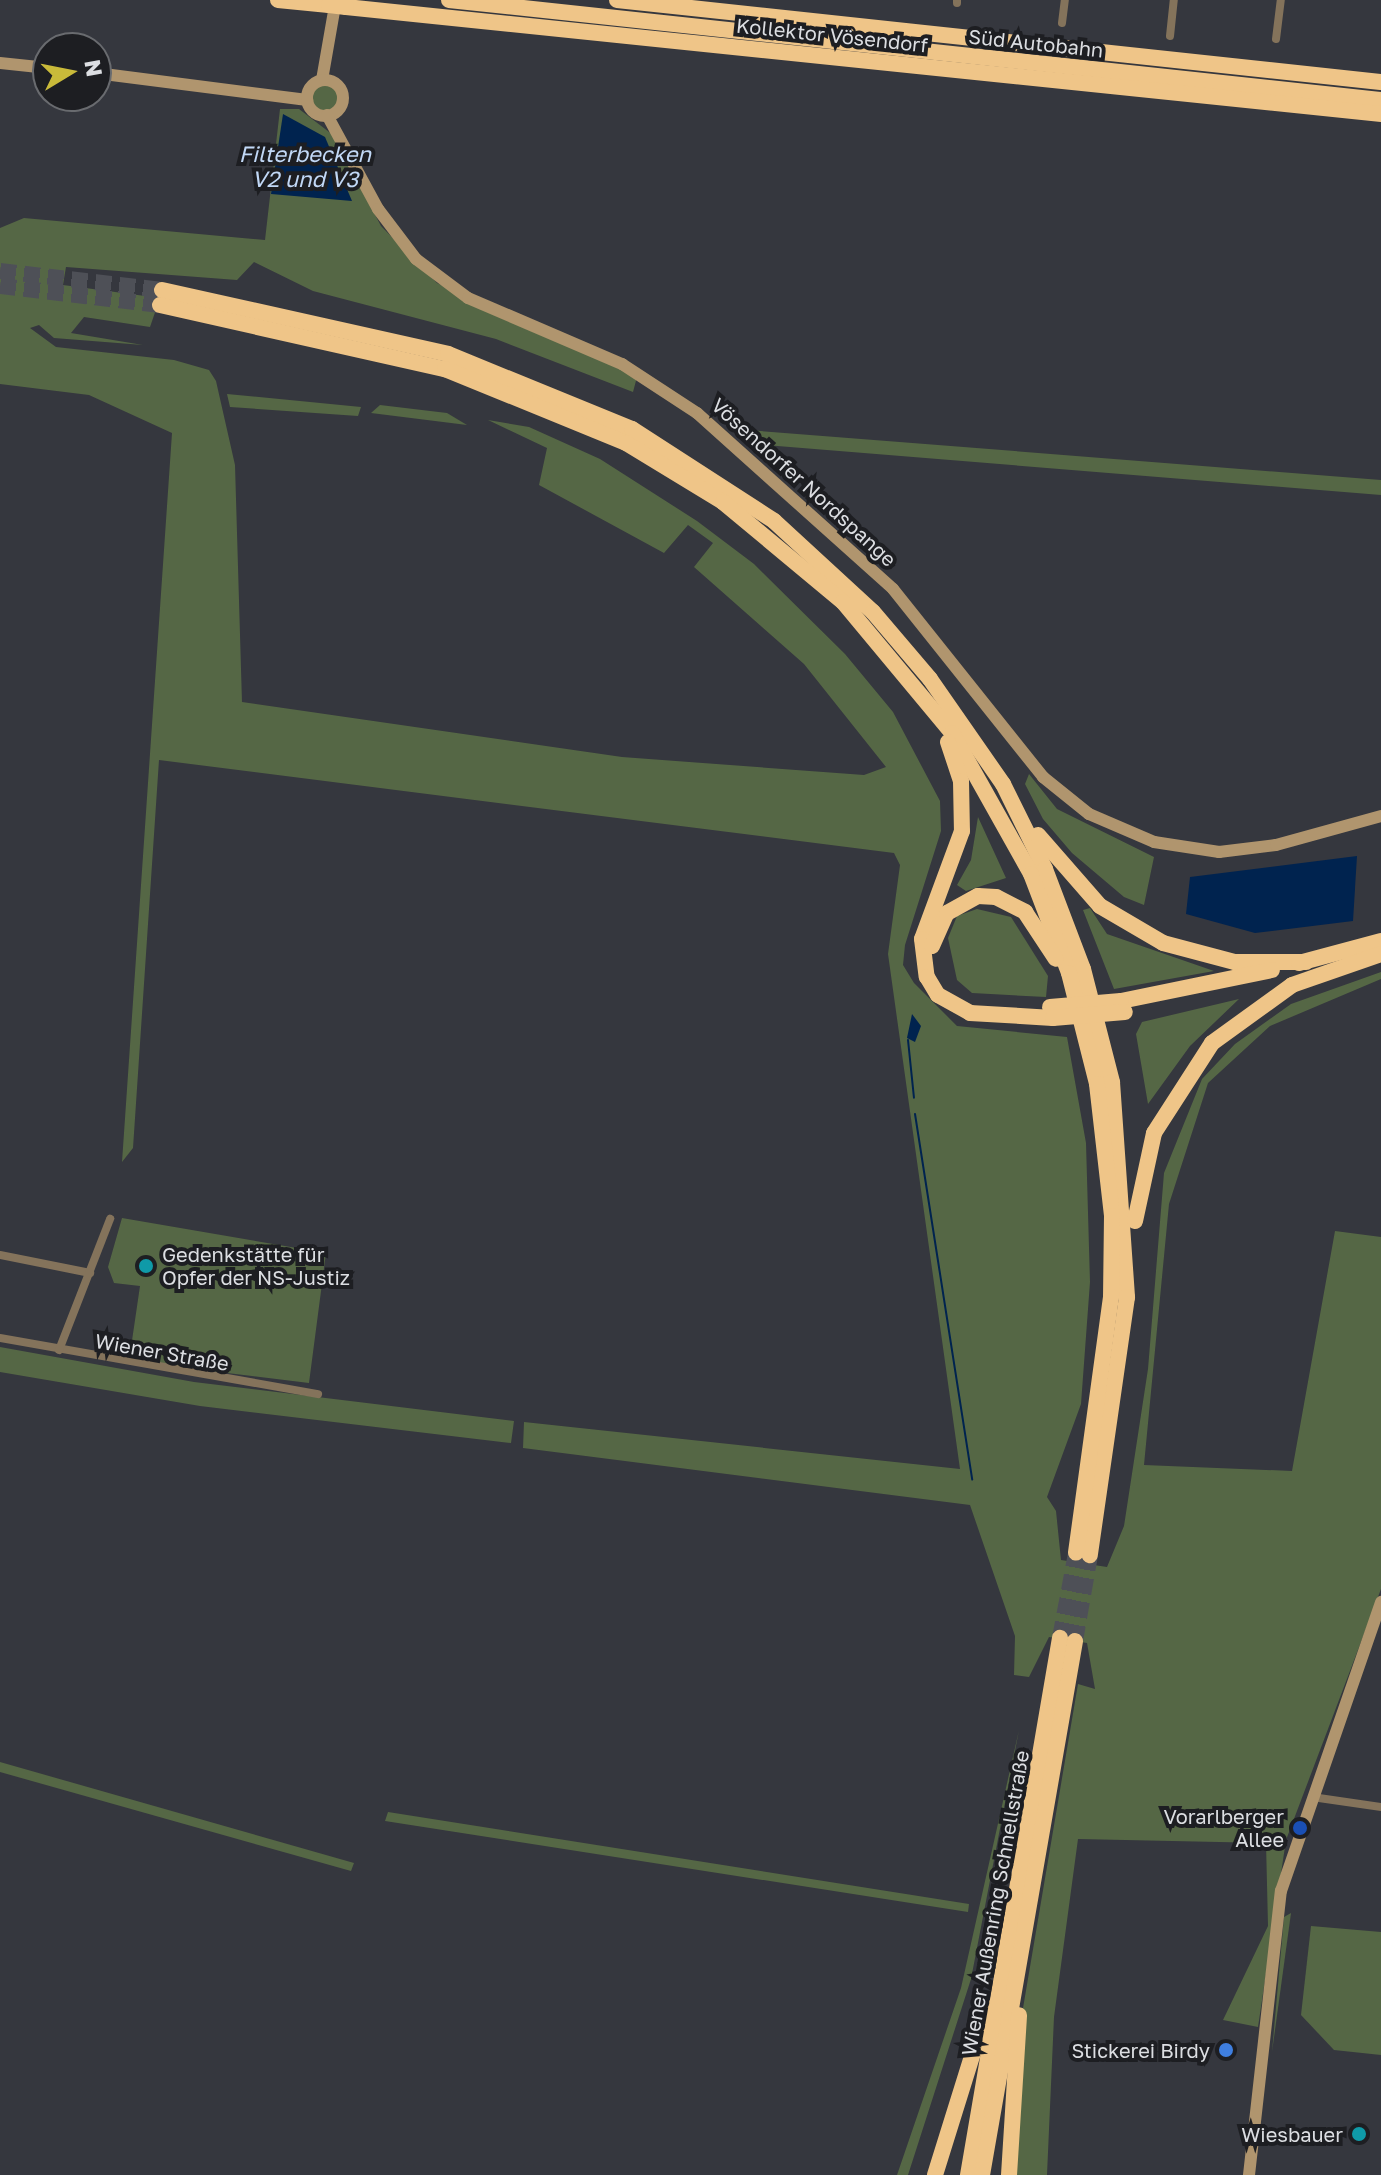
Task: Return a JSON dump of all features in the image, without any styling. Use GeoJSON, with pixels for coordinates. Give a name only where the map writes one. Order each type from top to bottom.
{"type":"FeatureCollection","features":[{"type":"Feature","properties":{"kind":"highway","name":"Kollektor Vösendorf"},"geometry":{"type":"LineString","coordinates":[[278,0],[1381,114]]}},
{"type":"Feature","properties":{"kind":"highway","name":"Süd Autobahn"},"geometry":{"type":"LineString","coordinates":[[449,0],[1381,100]]}},
{"type":"Feature","properties":{"kind":"highway","name":"Süd Autobahn"},"geometry":{"type":"LineString","coordinates":[[617,0],[1381,82]]}},
{"type":"Feature","properties":{"kind":"highway"},"geometry":{"type":"LineString","coordinates":[[1003,784],[1067,923],[1099,1023],[1122,1150],[1127,1253],[1122,1352],[1083,1554],[1108,1351],[1112,1230],[1097,1084],[1076,995],[1010,831],[923,694],[843,602],[769,536],[626,443],[434,366],[161,297],[335,324],[481,364],[586,406],[678,454],[774,521],[873,612],[1003,784],[1069,877],[1131,927],[1199,955],[1306,962]]}},
{"type":"Feature","properties":{"kind":"highway"},"geometry":{"type":"LineString","coordinates":[[923,694],[955,757],[963,808],[951,874],[922,939],[927,977],[938,995],[970,1013],[1052,1012],[1123,1006],[1349,963],[1381,954]]}},
{"type":"Feature","properties":{"kind":"highway"},"geometry":{"type":"LineString","coordinates":[[1052,1012],[972,1003],[946,987],[932,958],[947,913],[978,896],[1012,902],[1039,930],[1076,995]]}},
{"type":"Feature","properties":{"kind":"highway"},"geometry":{"type":"LineString","coordinates":[[1123,1006],[1381,941]]}},
{"type":"Feature","properties":{"kind":"highway"},"geometry":{"type":"LineString","coordinates":[[1127,1253],[1154,1133],[1189,1070],[1266,999],[1349,963]]}},
{"type":"Feature","properties":{"kind":"highway","name":"Wiener Außenring Schnellstraße"},"geometry":{"type":"LineString","coordinates":[[968,2175],[1001,1982],[1068,1640],[1022,1946],[982,2175]]}},
{"type":"Feature","properties":{"kind":"highway"},"geometry":{"type":"LineString","coordinates":[[1009,2175],[1022,1946]]}},
{"type":"Feature","properties":{"kind":"highway"},"geometry":{"type":"LineString","coordinates":[[935,2175],[1001,1982]]}},
{"type":"Feature","properties":{"kind":"main road"},"geometry":{"type":"LineString","coordinates":[[308,96],[327,81],[337,4]]}},
{"type":"Feature","properties":{"kind":"main road"},"geometry":{"type":"LineString","coordinates":[[0,63],[32,66]]}},
{"type":"Feature","properties":{"kind":"main road"},"geometry":{"type":"LineString","coordinates":[[112,75],[308,96],[332,114]]}},
{"type":"Feature","properties":{"kind":"main road","name":"Vösendorfer Nordspange"},"geometry":{"type":"LineString","coordinates":[[327,81],[342,96],[332,114],[359,175],[394,234],[439,278],[655,383],[795,496],[893,589],[1043,777],[1089,814],[1154,842],[1219,852],[1276,845],[1381,816]]}},
{"type":"Feature","properties":{"kind":"main road"},"geometry":{"type":"LineString","coordinates":[[1249,2175],[1278,1908],[1312,1797],[1381,1602]]}},
{"type":"Feature","properties":{"kind":"street"},"geometry":{"type":"LineString","coordinates":[[1062,23],[1065,0]]}},
{"type":"Feature","properties":{"kind":"street"},"geometry":{"type":"LineString","coordinates":[[1170,36],[1174,0]]}},
{"type":"Feature","properties":{"kind":"street"},"geometry":{"type":"LineString","coordinates":[[1276,39],[1281,0]]}},
{"type":"Feature","properties":{"kind":"street"},"geometry":{"type":"LineString","coordinates":[[59,1350],[110,1219]]}},
{"type":"Feature","properties":{"kind":"street"},"geometry":{"type":"LineString","coordinates":[[0,1255],[90,1273]]}},
{"type":"Feature","properties":{"kind":"street","name":"Wiener Straße"},"geometry":{"type":"LineString","coordinates":[[0,1338],[318,1394]]}},
{"type":"Feature","properties":{"kind":"street"},"geometry":{"type":"LineString","coordinates":[[1312,1797],[1381,1807]]}},
{"type":"Feature","properties":{"kind":"green space"},"geometry":{"type":"Polygon","coordinates":[[[325,85],[334,89],[338,98],[334,107],[325,111],[316,107],[312,98],[316,89],[325,85]]]}},
{"type":"Feature","properties":{"kind":"green space"},"geometry":{"type":"Polygon","coordinates":[[[280,109],[299,109],[333,135],[381,226],[437,283],[637,377],[633,392],[496,339],[313,291],[254,262],[237,280],[66,267],[63,285],[160,298],[150,327],[84,317],[71,333],[143,345],[54,338],[39,325],[30,328],[56,347],[174,360],[209,370],[216,381],[235,465],[242,702],[622,757],[864,775],[886,767],[804,664],[694,567],[713,543],[688,525],[664,553],[539,485],[547,448],[488,420],[529,427],[600,459],[697,521],[754,564],[845,654],[893,712],[940,801],[941,831],[905,945],[903,965],[914,983],[957,1026],[1067,1037],[1086,1143],[1090,1282],[1081,1404],[1047,1497],[1056,1511],[1061,1560],[1107,1567],[1124,1526],[1148,1369],[1164,1173],[1202,1079],[1235,1044],[1291,1004],[1381,972],[1381,979],[1270,1026],[1208,1083],[1169,1204],[1144,1465],[1292,1471],[1335,1231],[1381,1237],[1381,1589],[1286,1840],[1258,2027],[1223,2020],[1268,1926],[1266,1843],[1078,1839],[1054,2017],[1047,2175],[1014,2175],[1022,2014],[1078,1684],[1095,1689],[1087,1643],[1049,1637],[1029,1677],[1014,1675],[1015,1636],[970,1505],[523,1448],[524,1422],[960,1469],[888,954],[900,865],[894,853],[159,760],[133,1148],[122,1162],[172,433],[89,395],[0,384],[0,228],[24,218],[265,240],[280,109]]]}},
{"type":"Feature","properties":{"kind":"green space"},"geometry":{"type":"Polygon","coordinates":[[[227,394],[361,407],[358,416],[230,407],[227,394]]]}},
{"type":"Feature","properties":{"kind":"green space"},"geometry":{"type":"Polygon","coordinates":[[[380,405],[447,413],[467,425],[371,413],[380,405]]]}},
{"type":"Feature","properties":{"kind":"green space"},"geometry":{"type":"Polygon","coordinates":[[[735,429],[1381,480],[1381,495],[752,444],[735,429]]]}},
{"type":"Feature","properties":{"kind":"green space"},"geometry":{"type":"Polygon","coordinates":[[[1029,774],[1057,809],[1154,857],[1144,905],[1124,897],[1072,853],[1043,819],[1025,784],[1029,774]]]}},
{"type":"Feature","properties":{"kind":"green space"},"geometry":{"type":"Polygon","coordinates":[[[978,817],[1006,878],[966,891],[957,885],[971,860],[978,817]]]}},
{"type":"Feature","properties":{"kind":"green space"},"geometry":{"type":"Polygon","coordinates":[[[1090,908],[1107,934],[1214,971],[1114,989],[1083,910],[1090,908]]]}},
{"type":"Feature","properties":{"kind":"green space"},"geometry":{"type":"Polygon","coordinates":[[[977,909],[1011,917],[1048,976],[1046,997],[972,993],[957,980],[948,938],[957,916],[977,909]]]}},
{"type":"Feature","properties":{"kind":"green space"},"geometry":{"type":"Polygon","coordinates":[[[1239,999],[1190,1046],[1148,1104],[1136,1034],[1142,1022],[1239,999]]]}},
{"type":"Feature","properties":{"kind":"green space"},"geometry":{"type":"Polygon","coordinates":[[[122,1218],[326,1253],[309,1383],[129,1361],[140,1286],[114,1283],[108,1267],[122,1218]]]}},
{"type":"Feature","properties":{"kind":"green space"},"geometry":{"type":"Polygon","coordinates":[[[0,1347],[194,1382],[514,1421],[511,1443],[200,1406],[0,1372],[0,1347]]]}},
{"type":"Feature","properties":{"kind":"green space"},"geometry":{"type":"Polygon","coordinates":[[[1019,1730],[971,1979],[908,2175],[897,2175],[961,1988],[1019,1730]]]}},
{"type":"Feature","properties":{"kind":"green space"},"geometry":{"type":"Polygon","coordinates":[[[0,1762],[354,1863],[351,1871],[0,1772],[0,1762]]]}},
{"type":"Feature","properties":{"kind":"green space"},"geometry":{"type":"Polygon","coordinates":[[[388,1812],[969,1904],[968,1912],[385,1821],[388,1812]]]}},
{"type":"Feature","properties":{"kind":"green space"},"geometry":{"type":"Polygon","coordinates":[[[1291,1913],[1272,2052],[1284,1917],[1291,1913]]]}},
{"type":"Feature","properties":{"kind":"green space"},"geometry":{"type":"Polygon","coordinates":[[[1311,1926],[1381,1932],[1381,2055],[1334,2050],[1301,2015],[1311,1926]]]}},
{"type":"Feature","properties":{"kind":"water","name":"Filterbecken V2 und V3"},"geometry":{"type":"Polygon","coordinates":[[[283,114],[325,137],[352,201],[271,194],[283,114]]]}},
{"type":"Feature","properties":{"kind":"water"},"geometry":{"type":"Polygon","coordinates":[[[1357,856],[1353,921],[1255,933],[1186,914],[1190,877],[1357,856]]]}},
{"type":"Feature","properties":{"kind":"water"},"geometry":{"type":"Polygon","coordinates":[[[912,1014],[921,1026],[915,1042],[907,1038],[912,1014]]]}},
{"type":"Feature","properties":{"kind":"waterway"},"geometry":{"type":"LineString","coordinates":[[908,1040],[914,1098]]}},
{"type":"Feature","properties":{"kind":"waterway"},"geometry":{"type":"LineString","coordinates":[[915,1114],[972,1480]]}},
{"type":"Feature","properties":{"kind":"tunnel"},"geometry":{"type":"LineString","coordinates":[[0,271],[162,290]]}},
{"type":"Feature","properties":{"kind":"tunnel"},"geometry":{"type":"LineString","coordinates":[[0,286],[160,305]]}},
{"type":"Feature","properties":{"kind":"tunnel"},"geometry":{"type":"LineString","coordinates":[[1060,1638],[1076,1553]]}},
{"type":"Feature","properties":{"kind":"tunnel"},"geometry":{"type":"LineString","coordinates":[[1075,1641],[1090,1555]]}},
{"type":"Feature","properties":{"kind":"place","name":"Gedenkstätte für Opfer der NS-Justiz"},"geometry":{"type":"Point","coordinates":[146,1266]}},
{"type":"Feature","properties":{"kind":"place","name":"Vorarlberger Allee"},"geometry":{"type":"Point","coordinates":[1300,1828]}},
{"type":"Feature","properties":{"kind":"place","name":"Stickerei Birdy"},"geometry":{"type":"Point","coordinates":[1226,2050]}},
{"type":"Feature","properties":{"kind":"place","name":"Wiesbauer"},"geometry":{"type":"Point","coordinates":[1359,2134]}}]}
